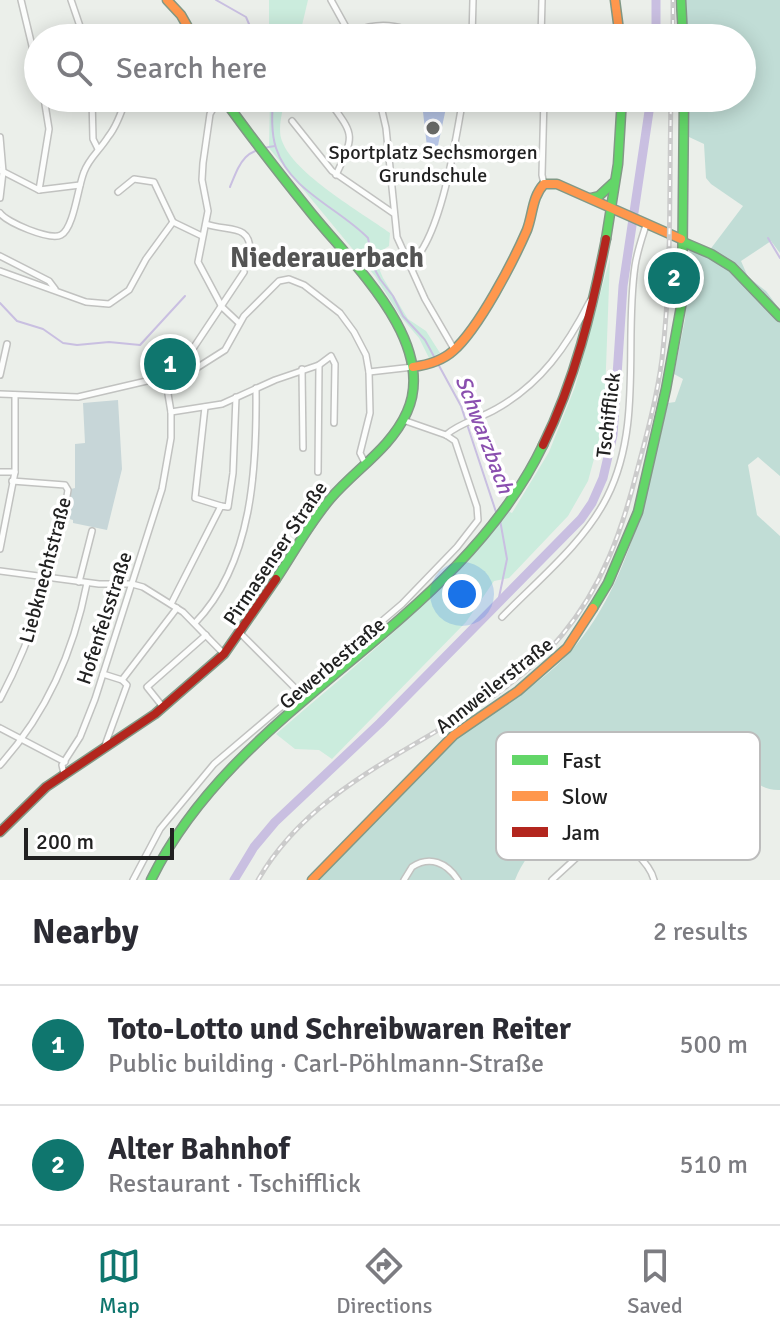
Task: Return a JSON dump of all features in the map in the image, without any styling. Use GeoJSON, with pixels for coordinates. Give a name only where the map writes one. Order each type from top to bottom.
{"type":"FeatureCollection","features":[{"type":"Feature","properties":{"kind":"main road"},"geometry":{"type":"LineString","coordinates":[[167,0],[186,24]]}},
{"type":"Feature","properties":{"kind":"main road"},"geometry":{"type":"LineString","coordinates":[[615,0],[618,24]]}},
{"type":"Feature","properties":{"kind":"main road"},"geometry":{"type":"LineString","coordinates":[[681,0],[682,24]]}},
{"type":"Feature","properties":{"kind":"main road"},"geometry":{"type":"LineString","coordinates":[[232,112],[378,295],[405,341],[413,367],[412,396],[403,420]]}},
{"type":"Feature","properties":{"kind":"main road"},"geometry":{"type":"LineString","coordinates":[[152,880],[177,830],[205,794],[245,753],[422,600],[495,520],[530,470],[556,419],[577,359],[594,294],[611,208],[621,112]]}},
{"type":"Feature","properties":{"kind":"main road"},"geometry":{"type":"LineString","coordinates":[[682,241],[684,112]]}},
{"type":"Feature","properties":{"kind":"main road"},"geometry":{"type":"LineString","coordinates":[[590,199],[599,196],[614,182]]}},
{"type":"Feature","properties":{"kind":"main road"},"geometry":{"type":"LineString","coordinates":[[413,367],[431,363],[454,350],[476,321],[524,235],[538,190],[544,184],[557,184],[711,254],[732,267],[780,317]]}},
{"type":"Feature","properties":{"kind":"main road","name":"Annweilerstraße"},"geometry":{"type":"LineString","coordinates":[[312,880],[447,742],[527,684],[578,634],[608,583],[632,529],[666,389],[682,301],[682,241]]}},
{"type":"Feature","properties":{"kind":"main road","name":"Pirmasenser Straße"},"geometry":{"type":"LineString","coordinates":[[64,774],[163,707],[224,654],[327,502],[391,439],[403,420]]}},
{"type":"Feature","properties":{"kind":"main road"},"geometry":{"type":"LineString","coordinates":[[0,832],[46,787],[64,774]]}},
{"type":"Feature","properties":{"kind":"street"},"geometry":{"type":"LineString","coordinates":[[21,0],[27,24]]}},
{"type":"Feature","properties":{"kind":"street"},"geometry":{"type":"LineString","coordinates":[[71,0],[79,24]]}},
{"type":"Feature","properties":{"kind":"street"},"geometry":{"type":"LineString","coordinates":[[331,0],[344,24]]}},
{"type":"Feature","properties":{"kind":"street"},"geometry":{"type":"LineString","coordinates":[[472,24],[473,0]]}},
{"type":"Feature","properties":{"kind":"street"},"geometry":{"type":"LineString","coordinates":[[541,24],[542,0]]}},
{"type":"Feature","properties":{"kind":"street"},"geometry":{"type":"LineString","coordinates":[[39,190],[49,129],[46,112]]}},
{"type":"Feature","properties":{"kind":"street"},"geometry":{"type":"LineString","coordinates":[[92,112],[93,139],[98,149]]}},
{"type":"Feature","properties":{"kind":"street"},"geometry":{"type":"LineString","coordinates":[[0,213],[9,222],[51,236],[60,235],[70,223],[87,163],[110,135],[120,112]]}},
{"type":"Feature","properties":{"kind":"street"},"geometry":{"type":"LineString","coordinates":[[211,112],[202,173],[208,211],[198,262],[222,307],[239,323]]}},
{"type":"Feature","properties":{"kind":"street"},"geometry":{"type":"LineString","coordinates":[[336,112],[351,135],[351,143],[336,175]]}},
{"type":"Feature","properties":{"kind":"street"},"geometry":{"type":"LineString","coordinates":[[382,112],[397,237],[454,350]]}},
{"type":"Feature","properties":{"kind":"street"},"geometry":{"type":"LineString","coordinates":[[409,265],[422,248],[444,194],[460,112]]}},
{"type":"Feature","properties":{"kind":"street"},"geometry":{"type":"LineString","coordinates":[[544,112],[544,184]]}},
{"type":"Feature","properties":{"kind":"street"},"geometry":{"type":"LineString","coordinates":[[292,121],[336,175],[393,214]]}},
{"type":"Feature","properties":{"kind":"street"},"geometry":{"type":"LineString","coordinates":[[0,137],[0,198]]}},
{"type":"Feature","properties":{"kind":"street"},"geometry":{"type":"LineString","coordinates":[[2,171],[39,190],[80,185]]}},
{"type":"Feature","properties":{"kind":"street"},"geometry":{"type":"LineString","coordinates":[[0,271],[99,305],[118,300],[129,290],[146,259],[173,222],[173,216],[154,182],[134,179],[118,192]]}},
{"type":"Feature","properties":{"kind":"street"},"geometry":{"type":"LineString","coordinates":[[173,222],[202,236]]}},
{"type":"Feature","properties":{"kind":"street"},"geometry":{"type":"LineString","coordinates":[[206,224],[244,232],[249,237],[250,252]]}},
{"type":"Feature","properties":{"kind":"street","name":"Tschifflick"},"geometry":{"type":"LineString","coordinates":[[502,617],[592,522],[608,496],[621,461],[627,427],[634,269],[644,224]]}},
{"type":"Feature","properties":{"kind":"street"},"geometry":{"type":"LineString","coordinates":[[0,256],[49,281],[56,290]]}},
{"type":"Feature","properties":{"kind":"street"},"geometry":{"type":"LineString","coordinates":[[0,394],[78,397],[151,380],[166,382],[244,272]]}},
{"type":"Feature","properties":{"kind":"street"},"geometry":{"type":"LineString","coordinates":[[179,367],[195,369],[217,356],[231,343],[239,323],[279,281],[297,282],[321,297],[346,320],[362,347],[369,372],[370,413],[361,448],[365,463]]}},
{"type":"Feature","properties":{"kind":"street"},"geometry":{"type":"LineString","coordinates":[[403,420],[446,435],[505,404],[541,375],[564,349],[594,294]]}},
{"type":"Feature","properties":{"kind":"street"},"geometry":{"type":"LineString","coordinates":[[0,375],[7,344]]}},
{"type":"Feature","properties":{"kind":"street"},"geometry":{"type":"LineString","coordinates":[[171,412],[216,406],[302,369],[319,365],[331,356],[335,373],[334,423]]}},
{"type":"Feature","properties":{"kind":"street"},"geometry":{"type":"LineString","coordinates":[[318,472],[319,365]]}},
{"type":"Feature","properties":{"kind":"street"},"geometry":{"type":"LineString","coordinates":[[369,372],[413,367]]}},
{"type":"Feature","properties":{"kind":"street"},"geometry":{"type":"LineString","coordinates":[[302,369],[303,448]]}},
{"type":"Feature","properties":{"kind":"street","name":"Hofenfelsstraße"},"geometry":{"type":"LineString","coordinates":[[64,774],[62,767],[85,726],[103,674],[166,471],[171,412],[166,382]]}},
{"type":"Feature","properties":{"kind":"street"},"geometry":{"type":"LineString","coordinates":[[195,623],[210,605],[229,568],[246,519],[254,478],[256,388]]}},
{"type":"Feature","properties":{"kind":"street"},"geometry":{"type":"LineString","coordinates":[[0,549],[15,472],[15,395]]}},
{"type":"Feature","properties":{"kind":"street"},"geometry":{"type":"LineString","coordinates":[[205,407],[195,498],[227,508],[233,473],[236,397]]}},
{"type":"Feature","properties":{"kind":"street","name":"Gewerbestraße"},"geometry":{"type":"LineString","coordinates":[[133,880],[150,844],[183,798],[230,750],[402,604],[457,547],[478,520],[477,507],[455,441],[446,435]]}},
{"type":"Feature","properties":{"kind":"street"},"geometry":{"type":"LineString","coordinates":[[0,472],[15,472]]}},
{"type":"Feature","properties":{"kind":"street","name":"Liebknechtstraße"},"geometry":{"type":"LineString","coordinates":[[0,699],[21,654],[46,577],[68,490],[65,485],[12,481]]}},
{"type":"Feature","properties":{"kind":"street"},"geometry":{"type":"LineString","coordinates":[[171,604],[221,506]]}},
{"type":"Feature","properties":{"kind":"street"},"geometry":{"type":"LineString","coordinates":[[79,582],[92,531]]}},
{"type":"Feature","properties":{"kind":"street"},"geometry":{"type":"LineString","coordinates":[[0,571],[87,583],[132,584],[148,589],[195,623],[224,654]]}},
{"type":"Feature","properties":{"kind":"street"},"geometry":{"type":"LineString","coordinates":[[0,765],[21,741],[50,694],[60,672],[87,583]]}},
{"type":"Feature","properties":{"kind":"street"},"geometry":{"type":"LineString","coordinates":[[122,680],[177,608]]}},
{"type":"Feature","properties":{"kind":"street"},"geometry":{"type":"LineString","coordinates":[[240,633],[299,692]]}},
{"type":"Feature","properties":{"kind":"street"},"geometry":{"type":"LineString","coordinates":[[163,707],[147,687],[206,635]]}},
{"type":"Feature","properties":{"kind":"street"},"geometry":{"type":"LineString","coordinates":[[103,674],[122,680],[127,685],[104,748]]}},
{"type":"Feature","properties":{"kind":"street"},"geometry":{"type":"LineString","coordinates":[[0,728],[65,762]]}},
{"type":"Feature","properties":{"kind":"street"},"geometry":{"type":"LineString","coordinates":[[552,880],[574,860]]}},
{"type":"Feature","properties":{"kind":"street"},"geometry":{"type":"LineString","coordinates":[[641,860],[649,867],[654,880]]}},
{"type":"Feature","properties":{"kind":"street"},"geometry":{"type":"LineString","coordinates":[[404,880],[412,867],[431,861],[449,868],[458,880]]}},
{"type":"Feature","properties":{"kind":"green space"},"geometry":{"type":"Polygon","coordinates":[[[269,0],[308,0],[302,24],[269,24],[269,0]]]}},
{"type":"Feature","properties":{"kind":"green space"},"geometry":{"type":"Polygon","coordinates":[[[270,112],[282,112],[280,131],[289,154],[330,192],[390,233],[389,246],[378,253],[378,266],[383,278],[408,319],[426,331],[440,353],[429,358],[419,338],[401,317],[375,276],[269,148],[270,112]]]}},
{"type":"Feature","properties":{"kind":"green space"},"geometry":{"type":"Polygon","coordinates":[[[610,258],[604,422],[588,481],[568,516],[509,578],[494,581],[466,622],[332,759],[319,750],[295,749],[276,734],[427,601],[506,510],[512,513],[549,452],[575,387],[610,258]]]}},
{"type":"Feature","properties":{"kind":"shaded area"},"geometry":{"type":"Polygon","coordinates":[[[685,0],[780,0],[780,253],[771,241],[741,261],[748,277],[766,291],[780,310],[780,476],[758,457],[748,465],[757,515],[780,536],[780,790],[760,785],[760,732],[496,732],[496,860],[526,860],[515,880],[319,880],[455,741],[537,682],[571,651],[591,625],[622,565],[644,501],[668,403],[675,402],[683,379],[674,374],[685,319],[689,253],[709,251],[743,206],[706,178],[704,144],[689,137],[688,112],[756,112],[756,24],[685,24],[685,0]]]}},
{"type":"Feature","properties":{"kind":"shaded area","name":"Sportplatz Sechsmorgen Grundschule"},"geometry":{"type":"Polygon","coordinates":[[[423,112],[445,112],[437,150],[427,147],[423,112]]]}},
{"type":"Feature","properties":{"kind":"shaded area"},"geometry":{"type":"Polygon","coordinates":[[[118,400],[122,469],[107,530],[73,523],[73,520],[66,518],[71,489],[75,488],[75,444],[85,443],[83,403],[118,400]]]}},
{"type":"Feature","properties":{"kind":"waterway","name":"Schwarzbach"},"geometry":{"type":"LineString","coordinates":[[216,0],[246,17],[249,24]]}},
{"type":"Feature","properties":{"kind":"waterway","name":"Schwarzbach"},"geometry":{"type":"LineString","coordinates":[[656,0],[656,24]]}},
{"type":"Feature","properties":{"kind":"waterway","name":"Schwarzbach"},"geometry":{"type":"LineString","coordinates":[[272,112],[273,136],[283,163],[316,198],[368,238],[374,268],[380,279],[403,316],[425,340],[461,406],[497,515]]}},
{"type":"Feature","properties":{"kind":"waterway","name":"Schwarzbach"},"geometry":{"type":"LineString","coordinates":[[234,880],[254,847],[275,822],[380,723],[581,519],[592,503],[603,478],[613,435],[623,286],[649,112]]}},
{"type":"Feature","properties":{"kind":"waterway"},"geometry":{"type":"LineString","coordinates":[[230,187],[245,158],[256,150],[275,146]]}},
{"type":"Feature","properties":{"kind":"waterway"},"geometry":{"type":"LineString","coordinates":[[768,238],[780,258]]}},
{"type":"Feature","properties":{"kind":"waterway"},"geometry":{"type":"LineString","coordinates":[[0,303],[17,321],[43,329],[63,343],[140,345],[185,296]]}},
{"type":"Feature","properties":{"kind":"waterway","name":"Schwarzbach"},"geometry":{"type":"LineString","coordinates":[[498,602],[507,559],[500,520]]}},
{"type":"Feature","properties":{"kind":"railway"},"geometry":{"type":"LineString","coordinates":[[673,0],[673,24]]}},
{"type":"Feature","properties":{"kind":"railway"},"geometry":{"type":"LineString","coordinates":[[258,880],[279,849],[331,799],[390,758],[516,680],[554,645],[576,617],[599,578],[617,537],[631,493],[660,373],[669,261],[671,112]]}},
{"type":"Feature","properties":{"kind":"traffic: fast"},"geometry":{"type":"LineString","coordinates":[[681,0],[682,24]]}},
{"type":"Feature","properties":{"kind":"traffic: fast"},"geometry":{"type":"LineString","coordinates":[[233,112],[384,303],[400,330],[411,358],[414,385],[407,412],[392,437],[323,507],[276,579]]}},
{"type":"Feature","properties":{"kind":"traffic: fast"},"geometry":{"type":"LineString","coordinates":[[606,239],[618,164],[621,112]]}},
{"type":"Feature","properties":{"kind":"traffic: fast"},"geometry":{"type":"LineString","coordinates":[[593,608],[608,583],[638,512],[666,389],[682,301],[684,112]]}},
{"type":"Feature","properties":{"kind":"traffic: fast"},"geometry":{"type":"LineString","coordinates":[[591,198],[599,196],[613,183]]}},
{"type":"Feature","properties":{"kind":"traffic: fast"},"geometry":{"type":"LineString","coordinates":[[683,242],[732,267],[780,317]]}},
{"type":"Feature","properties":{"kind":"traffic: fast"},"geometry":{"type":"LineString","coordinates":[[151,880],[189,818],[237,763],[290,712],[404,616],[457,565],[505,509],[543,445]]}},
{"type":"Feature","properties":{"kind":"traffic: slow"},"geometry":{"type":"LineString","coordinates":[[167,0],[186,24]]}},
{"type":"Feature","properties":{"kind":"traffic: slow"},"geometry":{"type":"LineString","coordinates":[[615,0],[618,24]]}},
{"type":"Feature","properties":{"kind":"traffic: slow"},"geometry":{"type":"LineString","coordinates":[[413,367],[434,362],[449,354],[474,327],[513,259],[527,230],[537,194],[544,184],[557,184],[681,239]]}},
{"type":"Feature","properties":{"kind":"traffic: slow"},"geometry":{"type":"LineString","coordinates":[[312,880],[454,735],[518,691],[567,648],[593,608]]}},
{"type":"Feature","properties":{"kind":"traffic: jam"},"geometry":{"type":"LineString","coordinates":[[543,445],[581,344],[606,239]]}},
{"type":"Feature","properties":{"kind":"traffic: jam"},"geometry":{"type":"LineString","coordinates":[[0,832],[46,787],[155,714],[224,654],[276,579]]}},
{"type":"Feature","properties":{"kind":"place","name":"Sportplatz Sechsmorgen Grundschule"},"geometry":{"type":"Point","coordinates":[433,128]}},
{"type":"Feature","properties":{"kind":"place","name":"Alter Bahnhof"},"geometry":{"type":"Point","coordinates":[674,278]}},
{"type":"Feature","properties":{"kind":"place","name":"Toto-Lotto und Schreibwaren Reiter"},"geometry":{"type":"Point","coordinates":[170,364]}},
{"type":"Feature","properties":{"kind":"district","name":"Niederauerbach"},"geometry":{"type":"Point","coordinates":[327,257]}}]}
